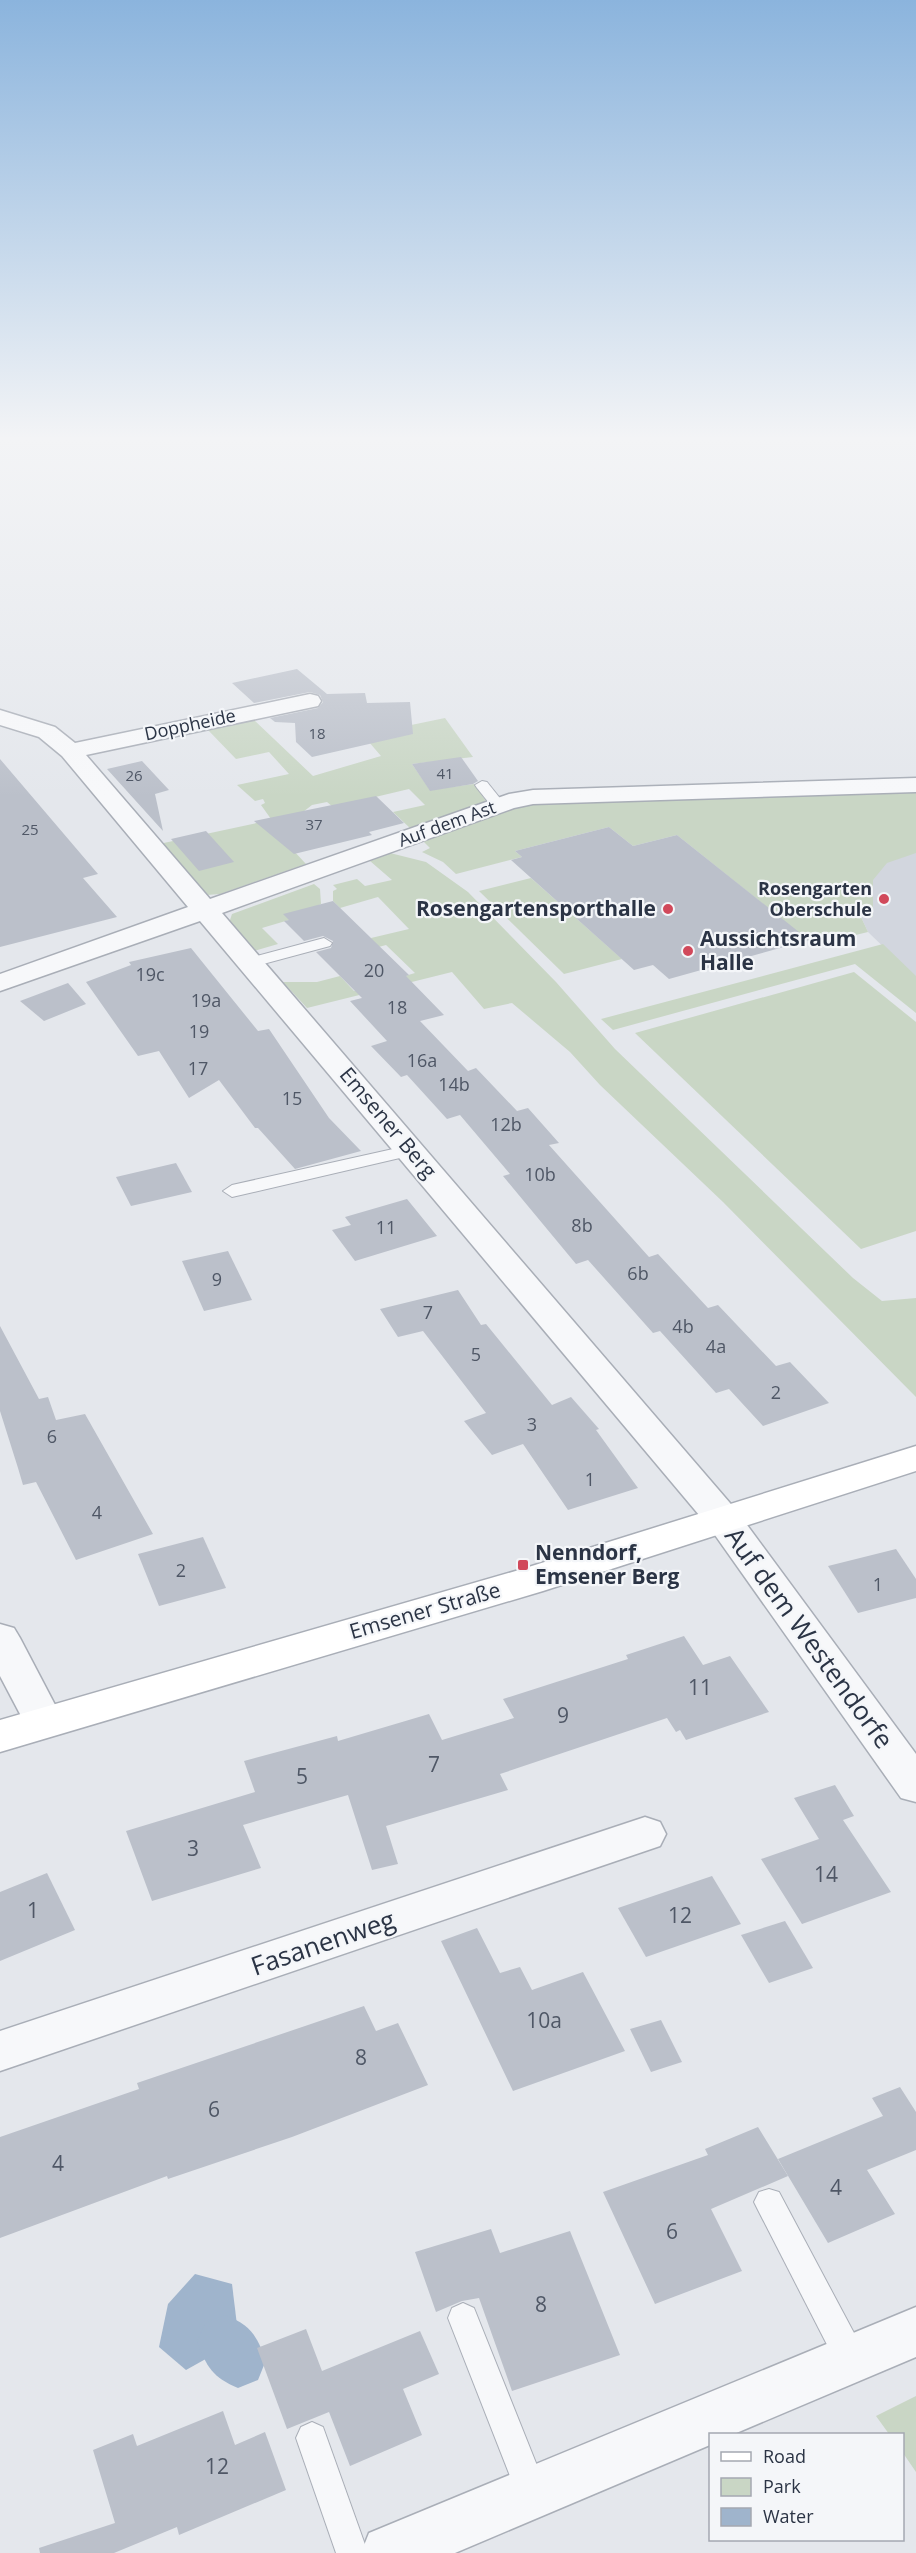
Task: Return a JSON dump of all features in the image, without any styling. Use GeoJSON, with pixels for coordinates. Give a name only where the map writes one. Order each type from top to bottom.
{"type":"FeatureCollection","features":[{"type":"Feature","properties":{"kind":"street","name":"Doppheide"},"geometry":{"type":"LineString","coordinates":[[70,751],[310,701]]}},
{"type":"Feature","properties":{"kind":"street","name":"Emsener Berg"},"geometry":{"type":"LineString","coordinates":[[0,717],[47,732],[70,751],[207,908],[723,1519]]}},
{"type":"Feature","properties":{"kind":"street","name":"Auf dem Ast"},"geometry":{"type":"LineString","coordinates":[[0,983],[207,908],[498,806],[533,796],[916,785]]}},
{"type":"Feature","properties":{"kind":"street","name":"Emsener Straße"},"geometry":{"type":"LineString","coordinates":[[0,1736],[529,1581],[916,1458]]}},
{"type":"Feature","properties":{"kind":"street","name":"Auf dem Westendorfe"},"geometry":{"type":"LineString","coordinates":[[723,1519],[916,1786]]}},
{"type":"Feature","properties":{"kind":"street"},"geometry":{"type":"LineString","coordinates":[[0,1638],[44,1722]]}},
{"type":"Feature","properties":{"kind":"street","name":"Fasanenweg"},"geometry":{"type":"LineString","coordinates":[[0,2051],[645,1834]]}},
{"type":"Feature","properties":{"kind":"street"},"geometry":{"type":"LineString","coordinates":[[389,2553],[916,2332]]}},
{"type":"Feature","properties":{"kind":"lane"},"geometry":{"type":"LineString","coordinates":[[482,785],[498,806]]}},
{"type":"Feature","properties":{"kind":"lane"},"geometry":{"type":"LineString","coordinates":[[252,962],[324,944]]}},
{"type":"Feature","properties":{"kind":"lane"},"geometry":{"type":"LineString","coordinates":[[232,1191],[411,1150]]}},
{"type":"Feature","properties":{"kind":"lane"},"geometry":{"type":"LineString","coordinates":[[769,2202],[851,2359]]}},
{"type":"Feature","properties":{"kind":"lane"},"geometry":{"type":"LineString","coordinates":[[464,2318],[532,2493]]}},
{"type":"Feature","properties":{"kind":"lane"},"geometry":{"type":"LineString","coordinates":[[312,2438],[352,2553]]}},
{"type":"Feature","properties":{"kind":"shaded area","name":"Rosengarten Oberschule"},"geometry":{"type":"Polygon","coordinates":[[[916,818],[916,978],[868,932],[844,880],[916,818]]]}},
{"type":"Feature","properties":{"kind":"green space"},"geometry":{"type":"Polygon","coordinates":[[[445,718],[473,757],[412,764],[430,790],[474,784],[486,801],[411,829],[393,812],[425,805],[409,789],[333,807],[327,802],[312,805],[303,812],[271,819],[261,805],[265,803],[263,799],[255,801],[237,785],[289,774],[269,752],[236,759],[208,730],[254,720],[313,776],[381,756],[363,735],[445,718]]]}},
{"type":"Feature","properties":{"kind":"green space"},"geometry":{"type":"Polygon","coordinates":[[[916,790],[916,853],[887,863],[873,880],[873,917],[861,917],[868,932],[814,945],[677,835],[633,846],[609,827],[515,851],[522,857],[456,874],[443,862],[422,852],[430,848],[423,841],[508,808],[528,803],[916,790]]]}},
{"type":"Feature","properties":{"kind":"green space"},"geometry":{"type":"Polygon","coordinates":[[[266,821],[306,864],[220,894],[207,895],[159,844],[266,821]]]}},
{"type":"Feature","properties":{"kind":"green space"},"geometry":{"type":"Polygon","coordinates":[[[390,853],[426,862],[468,892],[556,982],[615,1049],[853,1278],[882,1301],[916,1298],[916,1397],[723,1202],[600,1085],[570,1052],[512,1003],[484,1009],[452,972],[307,1008],[283,982],[317,982],[340,976],[354,991],[415,973],[386,945],[375,948],[371,938],[409,929],[378,897],[340,908],[333,901],[333,891],[337,889],[333,885],[357,879],[365,886],[392,880],[370,861],[390,853]]]}},
{"type":"Feature","properties":{"kind":"green space"},"geometry":{"type":"Polygon","coordinates":[[[531,878],[622,959],[564,974],[479,891],[531,878]]]}},
{"type":"Feature","properties":{"kind":"green space"},"geometry":{"type":"Polygon","coordinates":[[[314,884],[320,889],[321,904],[289,920],[262,928],[278,944],[254,951],[229,923],[232,914],[314,884]]]}},
{"type":"Feature","properties":{"kind":"green space"},"geometry":{"type":"Polygon","coordinates":[[[883,944],[916,976],[916,1013],[855,964],[613,1030],[601,1019],[883,944]]]}},
{"type":"Feature","properties":{"kind":"green space"},"geometry":{"type":"Polygon","coordinates":[[[854,972],[916,1022],[916,1231],[861,1249],[635,1033],[854,972]]]}},
{"type":"Feature","properties":{"kind":"green space"},"geometry":{"type":"Polygon","coordinates":[[[916,2396],[916,2472],[904,2454],[904,2433],[888,2433],[876,2416],[916,2396]]]}},
{"type":"Feature","properties":{"kind":"water"},"geometry":{"type":"Polygon","coordinates":[[[195,2274],[232,2284],[237,2325],[220,2351],[186,2370],[159,2347],[168,2304],[195,2274]]]}},
{"type":"Feature","properties":{"kind":"building"},"geometry":{"type":"Polygon","coordinates":[[[297,669],[327,694],[365,693],[367,703],[410,702],[413,734],[312,757],[296,742],[295,723],[275,722],[270,718],[318,708],[323,702],[320,695],[310,692],[254,703],[232,683],[297,669]]]}},
{"type":"Feature","properties":{"kind":"building"},"geometry":{"type":"Polygon","coordinates":[[[461,757],[478,781],[473,784],[430,791],[412,764],[461,757]]]}},
{"type":"Feature","properties":{"kind":"building"},"geometry":{"type":"Polygon","coordinates":[[[0,759],[98,874],[83,878],[117,917],[0,947],[0,759]]]}},
{"type":"Feature","properties":{"kind":"building"},"geometry":{"type":"Polygon","coordinates":[[[142,761],[169,790],[155,794],[163,831],[107,769],[142,761]]]}},
{"type":"Feature","properties":{"kind":"building"},"geometry":{"type":"Polygon","coordinates":[[[376,796],[404,823],[369,832],[372,835],[294,854],[254,821],[376,796]]]}},
{"type":"Feature","properties":{"kind":"building","name":"Rosengartensporthalle"},"geometry":{"type":"Polygon","coordinates":[[[609,827],[633,846],[677,835],[809,940],[669,979],[653,965],[634,970],[511,860],[522,857],[515,851],[609,827]]]}},
{"type":"Feature","properties":{"kind":"building"},"geometry":{"type":"Polygon","coordinates":[[[206,831],[234,862],[199,871],[171,839],[206,831]]]}},
{"type":"Feature","properties":{"kind":"building"},"geometry":{"type":"Polygon","coordinates":[[[333,901],[409,975],[406,976],[444,1015],[420,1021],[468,1071],[476,1068],[517,1111],[528,1108],[559,1143],[549,1145],[649,1257],[658,1254],[708,1308],[718,1305],[776,1366],[790,1362],[829,1403],[763,1426],[729,1389],[716,1393],[660,1331],[653,1333],[588,1260],[576,1264],[503,1176],[510,1174],[460,1115],[447,1119],[407,1075],[401,1077],[371,1046],[387,1041],[350,1001],[362,998],[316,952],[331,948],[333,941],[323,936],[304,941],[284,921],[289,920],[283,914],[333,901]]]}},
{"type":"Feature","properties":{"kind":"building"},"geometry":{"type":"Polygon","coordinates":[[[191,948],[258,1031],[269,1029],[329,1118],[361,1151],[295,1169],[258,1128],[255,1128],[219,1080],[189,1098],[159,1051],[138,1056],[86,982],[131,965],[129,962],[191,948]]]}},
{"type":"Feature","properties":{"kind":"building"},"geometry":{"type":"Polygon","coordinates":[[[68,983],[86,1004],[44,1021],[20,1001],[68,983]]]}},
{"type":"Feature","properties":{"kind":"building"},"geometry":{"type":"Polygon","coordinates":[[[176,1163],[192,1192],[131,1206],[116,1177],[176,1163]]]}},
{"type":"Feature","properties":{"kind":"building"},"geometry":{"type":"Polygon","coordinates":[[[407,1199],[437,1236],[355,1261],[332,1230],[351,1225],[345,1217],[407,1199]]]}},
{"type":"Feature","properties":{"kind":"building"},"geometry":{"type":"Polygon","coordinates":[[[228,1251],[252,1300],[204,1311],[182,1261],[228,1251]]]}},
{"type":"Feature","properties":{"kind":"building"},"geometry":{"type":"Polygon","coordinates":[[[458,1290],[481,1325],[486,1324],[552,1405],[571,1397],[599,1429],[596,1430],[638,1488],[568,1510],[523,1444],[492,1455],[464,1421],[486,1413],[423,1331],[398,1337],[380,1309],[458,1290]]]}},
{"type":"Feature","properties":{"kind":"building"},"geometry":{"type":"Polygon","coordinates":[[[0,1326],[39,1399],[48,1397],[56,1420],[85,1414],[153,1534],[76,1560],[36,1482],[23,1485],[0,1411],[0,1326]]]}},
{"type":"Feature","properties":{"kind":"building"},"geometry":{"type":"Polygon","coordinates":[[[203,1537],[226,1588],[159,1606],[138,1554],[203,1537]]]}},
{"type":"Feature","properties":{"kind":"building"},"geometry":{"type":"Polygon","coordinates":[[[896,1549],[916,1579],[916,1598],[858,1613],[828,1566],[896,1549]]]}},
{"type":"Feature","properties":{"kind":"building"},"geometry":{"type":"Polygon","coordinates":[[[684,1636],[703,1665],[730,1656],[769,1712],[686,1740],[680,1730],[676,1732],[667,1718],[500,1774],[508,1790],[386,1826],[398,1864],[372,1870],[348,1795],[243,1825],[261,1868],[152,1901],[126,1831],[255,1792],[244,1761],[337,1736],[338,1741],[429,1714],[442,1740],[514,1718],[503,1699],[628,1659],[626,1655],[684,1636]]]}},
{"type":"Feature","properties":{"kind":"building"},"geometry":{"type":"Polygon","coordinates":[[[835,1785],[854,1816],[843,1820],[891,1892],[802,1924],[761,1859],[819,1839],[794,1798],[835,1785]]]}},
{"type":"Feature","properties":{"kind":"building"},"geometry":{"type":"Polygon","coordinates":[[[47,1873],[75,1930],[0,1961],[0,1892],[47,1873]]]}},
{"type":"Feature","properties":{"kind":"building"},"geometry":{"type":"Polygon","coordinates":[[[712,1876],[741,1924],[646,1957],[618,1908],[712,1876]]]}},
{"type":"Feature","properties":{"kind":"building"},"geometry":{"type":"Polygon","coordinates":[[[785,1921],[813,1968],[769,1983],[741,1935],[785,1921]]]}},
{"type":"Feature","properties":{"kind":"building"},"geometry":{"type":"Polygon","coordinates":[[[477,1928],[500,1973],[520,1967],[532,1990],[583,1972],[625,2051],[513,2091],[441,1941],[477,1928]]]}},
{"type":"Feature","properties":{"kind":"building"},"geometry":{"type":"Polygon","coordinates":[[[364,2006],[376,2031],[398,2023],[428,2085],[292,2137],[168,2179],[167,2176],[0,2238],[0,2137],[139,2089],[137,2083],[364,2006]]]}},
{"type":"Feature","properties":{"kind":"building"},"geometry":{"type":"Polygon","coordinates":[[[661,2020],[682,2062],[651,2072],[630,2029],[661,2020]]]}},
{"type":"Feature","properties":{"kind":"building"},"geometry":{"type":"Polygon","coordinates":[[[900,2087],[916,2112],[916,2150],[867,2170],[895,2214],[828,2243],[778,2159],[883,2116],[872,2098],[900,2087]]]}},
{"type":"Feature","properties":{"kind":"building"},"geometry":{"type":"Polygon","coordinates":[[[758,2127],[788,2176],[711,2209],[742,2271],[655,2304],[603,2192],[708,2155],[705,2149],[758,2127]]]}},
{"type":"Feature","properties":{"kind":"building"},"geometry":{"type":"Polygon","coordinates":[[[491,2229],[500,2253],[570,2231],[620,2355],[512,2391],[479,2298],[462,2301],[436,2312],[415,2252],[491,2229]]]}},
{"type":"Feature","properties":{"kind":"building"},"geometry":{"type":"Polygon","coordinates":[[[306,2329],[322,2371],[420,2331],[439,2374],[403,2389],[422,2435],[350,2466],[329,2412],[287,2429],[257,2348],[306,2329]]]}},
{"type":"Feature","properties":{"kind":"building"},"geometry":{"type":"Polygon","coordinates":[[[223,2411],[235,2445],[265,2432],[286,2490],[179,2535],[177,2527],[114,2553],[40,2553],[39,2548],[115,2523],[93,2450],[133,2434],[137,2446],[223,2411]]]}},
{"type":"Feature","properties":{"kind":"waterway"},"geometry":{"type":"LineString","coordinates":[[225,2342],[238,2360]]}},
{"type":"Feature","properties":{"kind":"place","name":"Rosengarten Oberschule"},"geometry":{"type":"Point","coordinates":[884,899]}},
{"type":"Feature","properties":{"kind":"place","name":"Rosengartensporthalle"},"geometry":{"type":"Point","coordinates":[668,909]}},
{"type":"Feature","properties":{"kind":"place","name":"Aussichtsraum Halle"},"geometry":{"type":"Point","coordinates":[688,951]}},
{"type":"Feature","properties":{"kind":"place","name":"Nenndorf, Emsener Berg"},"geometry":{"type":"Point","coordinates":[523,1565]}}]}
